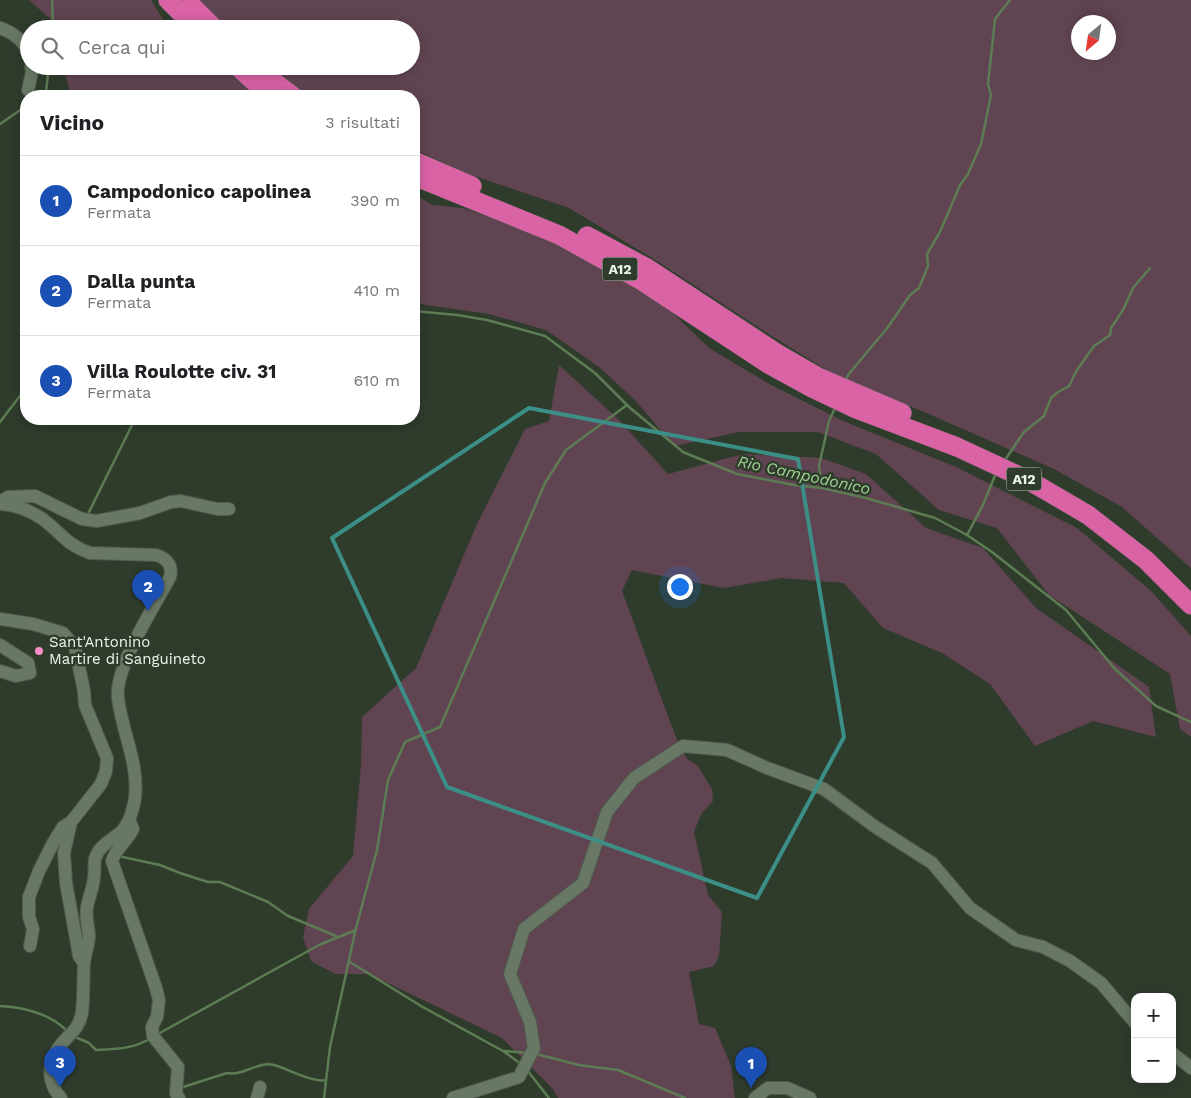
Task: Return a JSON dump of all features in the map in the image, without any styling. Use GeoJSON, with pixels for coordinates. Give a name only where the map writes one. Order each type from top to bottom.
{"type":"FeatureCollection","features":[{"type":"Feature","properties":{"kind":"highway"},"geometry":{"type":"LineString","coordinates":[[175,2],[190,20]]}},
{"type":"Feature","properties":{"kind":"highway"},"geometry":{"type":"LineString","coordinates":[[175,2],[202,20]]}},
{"type":"Feature","properties":{"kind":"highway"},"geometry":{"type":"LineString","coordinates":[[248,75],[265,90]]}},
{"type":"Feature","properties":{"kind":"highway"},"geometry":{"type":"LineString","coordinates":[[265,75],[285,90]]}},
{"type":"Feature","properties":{"kind":"highway","name":"A12"},"geometry":{"type":"LineString","coordinates":[[420,163],[562,222],[648,268],[778,354],[815,383]]}},
{"type":"Feature","properties":{"kind":"highway","name":"A12"},"geometry":{"type":"LineString","coordinates":[[420,178],[559,235],[642,281],[770,365],[960,442],[1028,480],[1091,510],[1150,548],[1191,588]]}},
{"type":"Feature","properties":{"kind":"highway","name":"A12"},"geometry":{"type":"LineString","coordinates":[[1091,510],[1146,560],[1191,605]]}},
{"type":"Feature","properties":{"kind":"street"},"geometry":{"type":"LineString","coordinates":[[0,28],[11,32],[20,41]]}},
{"type":"Feature","properties":{"kind":"street"},"geometry":{"type":"LineString","coordinates":[[28,90],[31,75]]}},
{"type":"Feature","properties":{"kind":"street"},"geometry":{"type":"LineString","coordinates":[[0,503],[8,497],[35,496],[82,519],[97,521],[140,513],[171,502],[180,501],[218,509],[229,509]]}},
{"type":"Feature","properties":{"kind":"street"},"geometry":{"type":"LineString","coordinates":[[0,503],[25,509],[42,519],[70,544],[90,553],[156,555],[165,559],[171,567],[170,577],[135,643],[121,673],[118,686],[120,711],[136,778],[134,802],[129,820],[121,831],[103,844],[96,856],[93,886],[87,908],[89,938],[84,963],[82,1013],[77,1027],[58,1049],[51,1064],[49,1077],[55,1092],[61,1098]]}},
{"type":"Feature","properties":{"kind":"street"},"geometry":{"type":"LineString","coordinates":[[0,619],[33,624],[62,633],[75,647],[84,690],[85,705],[106,758],[106,771],[101,784],[71,822],[63,827],[39,871],[29,897],[28,917],[33,929],[30,946]]}},
{"type":"Feature","properties":{"kind":"street"},"geometry":{"type":"LineString","coordinates":[[0,645],[28,663],[30,673],[16,676],[0,671]]}},
{"type":"Feature","properties":{"kind":"street"},"geometry":{"type":"LineString","coordinates":[[453,1098],[519,1077],[534,1048],[530,1022],[510,974],[524,929],[583,883],[606,812],[634,778],[683,746],[727,750],[767,768],[824,789],[874,826],[932,863],[970,908],[1016,940],[1043,947],[1070,961],[1101,984],[1131,1018]]}},
{"type":"Feature","properties":{"kind":"street"},"geometry":{"type":"LineString","coordinates":[[129,820],[133,829],[130,836],[115,852],[112,860],[156,988],[158,1000],[157,1017],[152,1026],[153,1036],[178,1067],[176,1094],[179,1098]]}},
{"type":"Feature","properties":{"kind":"street"},"geometry":{"type":"LineString","coordinates":[[71,822],[64,853],[66,883],[80,956],[84,963]]}},
{"type":"Feature","properties":{"kind":"street"},"geometry":{"type":"LineString","coordinates":[[1176,1056],[1191,1068]]}},
{"type":"Feature","properties":{"kind":"street"},"geometry":{"type":"LineString","coordinates":[[754,1098],[768,1088],[787,1088],[810,1098]]}},
{"type":"Feature","properties":{"kind":"highlighted area"},"geometry":{"type":"Polygon","coordinates":[[[529,408],[798,459],[844,737],[757,898],[447,787],[332,538],[529,408]]]}},
{"type":"Feature","properties":{"kind":"shaded area"},"geometry":{"type":"Polygon","coordinates":[[[29,0],[151,0],[163,20],[52,20],[29,0]]]}},
{"type":"Feature","properties":{"kind":"shaded area"},"geometry":{"type":"Polygon","coordinates":[[[199,0],[1191,0],[1191,568],[1122,507],[1054,469],[922,411],[843,380],[657,261],[569,208],[466,173],[420,152],[420,90],[302,90],[281,75],[420,75],[420,20],[219,20],[199,0]]]}},
{"type":"Feature","properties":{"kind":"shaded area"},"geometry":{"type":"Polygon","coordinates":[[[65,75],[231,75],[250,90],[69,90],[65,75]]]}},
{"type":"Feature","properties":{"kind":"shaded area"},"geometry":{"type":"Polygon","coordinates":[[[420,198],[432,205],[463,208],[525,229],[593,261],[669,309],[709,348],[771,385],[841,420],[956,467],[1077,528],[1152,592],[1191,636],[1191,737],[1180,729],[1170,674],[1049,595],[997,528],[939,510],[876,454],[818,432],[739,432],[674,446],[635,400],[599,367],[546,330],[489,314],[420,303],[420,198]]]}},
{"type":"Feature","properties":{"kind":"shaded area"},"geometry":{"type":"Polygon","coordinates":[[[559,365],[618,419],[668,474],[743,454],[821,458],[866,474],[926,528],[983,548],[1036,608],[1149,687],[1156,737],[1093,721],[1035,746],[990,684],[942,653],[883,628],[844,583],[782,578],[724,588],[632,570],[622,591],[675,735],[687,759],[697,765],[712,789],[713,801],[701,814],[694,832],[708,895],[722,912],[719,956],[714,966],[689,972],[699,1024],[715,1028],[731,1066],[735,1098],[558,1098],[553,1089],[502,1038],[369,974],[335,974],[311,961],[303,937],[309,909],[353,856],[361,765],[362,717],[416,668],[477,524],[525,429],[549,421],[559,365]]]}},
{"type":"Feature","properties":{"kind":"waterway","name":"Rio Campodonico"},"geometry":{"type":"LineString","coordinates":[[52,0],[53,20]]}},
{"type":"Feature","properties":{"kind":"waterway"},"geometry":{"type":"LineString","coordinates":[[845,382],[848,375],[888,327],[910,295],[919,288],[928,266],[927,254],[940,232],[960,185],[968,174],[981,144],[991,95],[988,84],[995,19],[1010,0]]}},
{"type":"Feature","properties":{"kind":"waterway","name":"Rio Campodonico"},"geometry":{"type":"LineString","coordinates":[[46,90],[48,75]]}},
{"type":"Feature","properties":{"kind":"waterway"},"geometry":{"type":"LineString","coordinates":[[0,124],[20,110]]}},
{"type":"Feature","properties":{"kind":"waterway"},"geometry":{"type":"LineString","coordinates":[[1005,460],[1024,432],[1044,416],[1051,398],[1069,386],[1077,370],[1094,346],[1110,335],[1111,328],[1123,310],[1133,288],[1150,268]]}},
{"type":"Feature","properties":{"kind":"waterway","name":"Rio Campodonico"},"geometry":{"type":"LineString","coordinates":[[420,312],[487,320],[545,336],[595,373],[629,407],[683,452],[737,474],[794,485],[822,488],[866,498],[935,518],[967,535],[992,552],[1066,610],[1115,669],[1156,706],[1191,722]]}},
{"type":"Feature","properties":{"kind":"waterway"},"geometry":{"type":"LineString","coordinates":[[0,422],[20,396]]}},
{"type":"Feature","properties":{"kind":"waterway"},"geometry":{"type":"LineString","coordinates":[[324,1098],[330,1047],[356,928],[377,850],[388,780],[405,742],[440,727],[545,483],[566,450],[627,405]]}},
{"type":"Feature","properties":{"kind":"waterway"},"geometry":{"type":"LineString","coordinates":[[822,487],[819,466],[829,421],[835,408]]}},
{"type":"Feature","properties":{"kind":"waterway"},"geometry":{"type":"LineString","coordinates":[[89,512],[132,425]]}},
{"type":"Feature","properties":{"kind":"waterway"},"geometry":{"type":"LineString","coordinates":[[967,535],[983,505],[996,473]]}},
{"type":"Feature","properties":{"kind":"waterway"},"geometry":{"type":"LineString","coordinates":[[118,856],[160,865],[208,882],[220,882],[268,902],[288,916],[336,936]]}},
{"type":"Feature","properties":{"kind":"waterway"},"geometry":{"type":"LineString","coordinates":[[158,1034],[319,945],[356,930]]}},
{"type":"Feature","properties":{"kind":"waterway"},"geometry":{"type":"LineString","coordinates":[[350,962],[421,1006],[503,1051],[521,1064]]}},
{"type":"Feature","properties":{"kind":"waterway"},"geometry":{"type":"LineString","coordinates":[[0,1006],[18,1008],[45,1016],[67,1031]]}},
{"type":"Feature","properties":{"kind":"waterway"},"geometry":{"type":"LineString","coordinates":[[73,1036],[89,1043],[96,1050],[118,1049],[145,1042],[151,1038]]}},
{"type":"Feature","properties":{"kind":"waterway"},"geometry":{"type":"LineString","coordinates":[[504,1051],[528,1053]]}},
{"type":"Feature","properties":{"kind":"waterway"},"geometry":{"type":"LineString","coordinates":[[536,1054],[579,1065],[618,1070],[685,1098]]}},
{"type":"Feature","properties":{"kind":"waterway"},"geometry":{"type":"LineString","coordinates":[[180,1088],[227,1073],[239,1072],[268,1064],[314,1079],[326,1080]]}},
{"type":"Feature","properties":{"kind":"waterway"},"geometry":{"type":"LineString","coordinates":[[527,1070],[549,1098]]}},
{"type":"Feature","properties":{"kind":"place","name":"Dalla punta"},"geometry":{"type":"Point","coordinates":[148,611]}},
{"type":"Feature","properties":{"kind":"place","name":"Sant'Antonino Martire di Sanguineto"},"geometry":{"type":"Point","coordinates":[39,651]}},
{"type":"Feature","properties":{"kind":"place","name":"Villa Roulotte civ. 31"},"geometry":{"type":"Point","coordinates":[60,1087]}},
{"type":"Feature","properties":{"kind":"place","name":"Campodonico capolinea"},"geometry":{"type":"Point","coordinates":[751,1088]}}]}
